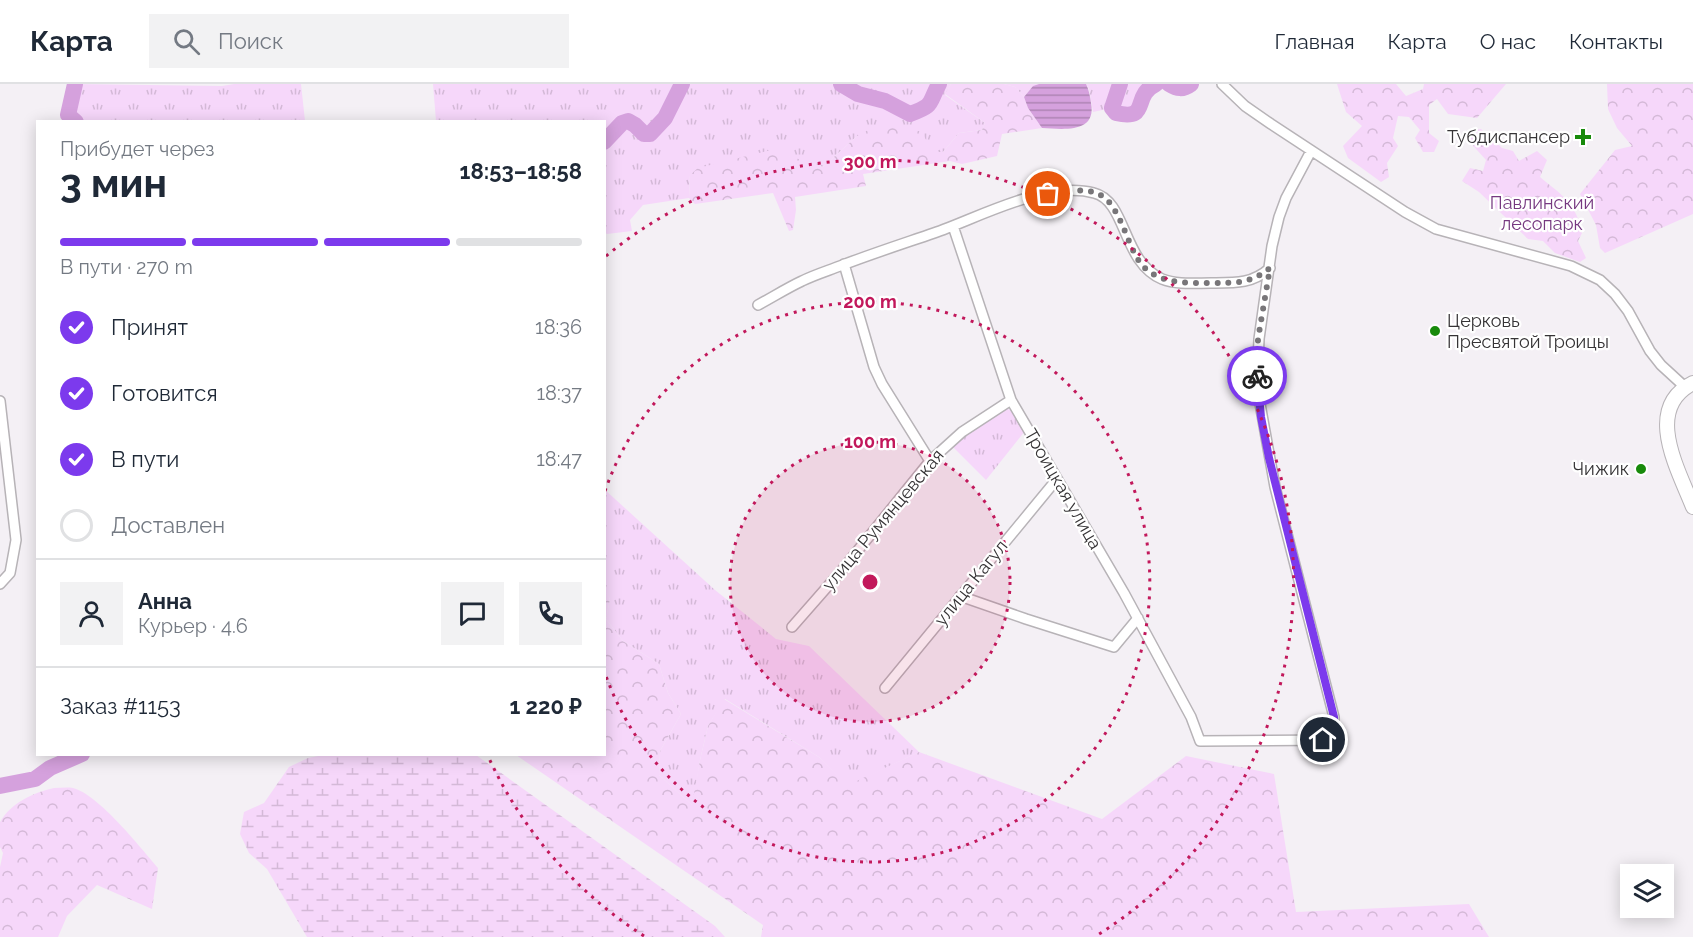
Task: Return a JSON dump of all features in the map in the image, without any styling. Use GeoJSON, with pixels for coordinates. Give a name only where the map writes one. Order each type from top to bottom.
{"type":"FeatureCollection","features":[{"type":"Feature","properties":{"kind":"main road"},"geometry":{"type":"LineString","coordinates":[[1689,385],[1679,392],[1670,404],[1666,425],[1674,456],[1693,507]]}},
{"type":"Feature","properties":{"kind":"street"},"geometry":{"type":"LineString","coordinates":[[1222,84],[1245,106],[1311,151],[1405,212],[1436,229],[1571,266],[1600,280],[1628,311],[1656,358],[1689,385]]}},
{"type":"Feature","properties":{"kind":"street"},"geometry":{"type":"LineString","coordinates":[[758,305],[803,280],[953,226],[992,209],[1020,200],[1075,191],[1098,194],[1109,202],[1137,259],[1147,270],[1160,278],[1184,283],[1231,283],[1258,278],[1270,268],[1278,217],[1311,151]]}},
{"type":"Feature","properties":{"kind":"street","name":"Троицкая улица"},"geometry":{"type":"LineString","coordinates":[[953,226],[1011,400],[1138,618],[1191,717],[1200,741],[1333,740],[1334,717],[1275,487],[1261,417],[1257,387],[1258,339],[1270,268]]}},
{"type":"Feature","properties":{"kind":"street"},"geometry":{"type":"LineString","coordinates":[[844,264],[874,367],[882,384],[930,461]]}},
{"type":"Feature","properties":{"kind":"street","name":"улица Румянцевская"},"geometry":{"type":"LineString","coordinates":[[792,627],[843,570],[930,461],[962,432],[1011,400]]}},
{"type":"Feature","properties":{"kind":"street"},"geometry":{"type":"LineString","coordinates":[[0,401],[16,540],[10,573],[0,584]]}},
{"type":"Feature","properties":{"kind":"street","name":"улица Кагул"},"geometry":{"type":"LineString","coordinates":[[885,688],[1057,479]]}},
{"type":"Feature","properties":{"kind":"street"},"geometry":{"type":"LineString","coordinates":[[960,596],[1114,647],[1138,618]]}},
{"type":"Feature","properties":{"kind":"green space"},"geometry":{"type":"Polygon","coordinates":[[[75,84],[222,86],[301,84],[305,120],[75,120],[68,115],[75,84]]]}},
{"type":"Feature","properties":{"kind":"green space"},"geometry":{"type":"Polygon","coordinates":[[[433,84],[951,84],[945,95],[985,123],[982,130],[959,133],[943,152],[932,152],[857,136],[823,167],[771,151],[690,175],[689,198],[643,205],[630,220],[632,231],[607,234],[606,120],[436,120],[433,84]]]}},
{"type":"Feature","properties":{"kind":"green space"},"geometry":{"type":"Polygon","coordinates":[[[951,84],[1004,84],[1015,87],[1024,97],[1028,108],[1042,128],[1002,134],[997,156],[962,164],[950,161],[863,174],[866,186],[795,197],[793,230],[789,231],[773,193],[695,204],[689,198],[690,175],[698,168],[771,150],[823,167],[857,136],[885,121],[922,132],[932,152],[943,152],[959,133],[982,130],[985,123],[945,94],[951,84]]]}},
{"type":"Feature","properties":{"kind":"green space"},"geometry":{"type":"Polygon","coordinates":[[[1004,84],[1039,84],[1033,86],[1024,97],[1015,87],[1004,84]]]}},
{"type":"Feature","properties":{"kind":"green space"},"geometry":{"type":"Polygon","coordinates":[[[1086,84],[1146,84],[1138,96],[1136,106],[1128,110],[1112,108],[1093,112],[1086,84]]]}},
{"type":"Feature","properties":{"kind":"green space"},"geometry":{"type":"Polygon","coordinates":[[[1337,84],[1396,84],[1406,96],[1423,89],[1424,84],[1506,84],[1477,118],[1448,114],[1437,99],[1429,105],[1429,133],[1439,141],[1434,152],[1423,152],[1415,138],[1420,130],[1409,117],[1398,116],[1393,138],[1398,146],[1387,163],[1389,177],[1381,182],[1348,158],[1343,146],[1362,126],[1346,112],[1337,84]]]}},
{"type":"Feature","properties":{"kind":"green space","name":"Павлинский лесопарк"},"geometry":{"type":"Polygon","coordinates":[[[1607,84],[1693,84],[1693,214],[1605,253],[1600,248],[1596,225],[1580,194],[1615,150],[1632,146],[1617,128],[1608,109],[1607,84]]]}},
{"type":"Feature","properties":{"kind":"green space","name":"Павлинский лесопарк"},"geometry":{"type":"Polygon","coordinates":[[[1481,129],[1502,148],[1513,151],[1519,161],[1537,151],[1547,160],[1540,177],[1562,195],[1576,214],[1582,233],[1578,241],[1586,258],[1580,262],[1555,253],[1543,241],[1528,239],[1479,192],[1462,181],[1470,168],[1483,171],[1486,160],[1468,140],[1471,130],[1481,129]]]}},
{"type":"Feature","properties":{"kind":"green space"},"geometry":{"type":"Polygon","coordinates":[[[1008,409],[1015,413],[1025,431],[986,480],[953,447],[965,435],[1001,410],[1008,409]]]}},
{"type":"Feature","properties":{"kind":"green space"},"geometry":{"type":"Polygon","coordinates":[[[606,491],[715,590],[776,639],[809,646],[919,752],[848,786],[819,757],[725,699],[708,726],[693,806],[659,775],[660,751],[681,714],[668,693],[659,664],[623,641],[606,619],[610,599],[606,593],[606,491]]]}},
{"type":"Feature","properties":{"kind":"green space"},"geometry":{"type":"Polygon","coordinates":[[[606,592],[610,599],[606,619],[606,592]]]}},
{"type":"Feature","properties":{"kind":"green space"},"geometry":{"type":"Polygon","coordinates":[[[606,619],[623,641],[659,664],[668,693],[681,714],[660,751],[659,775],[692,805],[708,726],[724,699],[819,757],[848,785],[919,752],[1102,819],[1186,756],[1274,774],[1296,912],[1469,904],[1489,937],[761,937],[763,925],[517,756],[606,756],[606,619]]]}},
{"type":"Feature","properties":{"kind":"green space"},"geometry":{"type":"Polygon","coordinates":[[[318,756],[477,756],[715,926],[725,937],[307,937],[267,869],[249,853],[240,834],[244,812],[264,803],[289,767],[318,756]]]}},
{"type":"Feature","properties":{"kind":"green space"},"geometry":{"type":"Polygon","coordinates":[[[54,788],[73,788],[94,800],[130,835],[158,868],[152,909],[97,885],[67,916],[58,937],[0,937],[0,867],[3,853],[0,847],[0,822],[24,799],[54,788]]]}},
{"type":"Feature","properties":{"kind":"shaded area"},"geometry":{"type":"Polygon","coordinates":[[[1086,84],[1091,103],[1089,120],[1076,128],[1042,128],[1028,108],[1024,97],[1033,86],[1086,84]]]}},
{"type":"Feature","properties":{"kind":"waterway"},"geometry":{"type":"LineString","coordinates":[[74,120],[68,115],[75,84]]}},
{"type":"Feature","properties":{"kind":"waterway"},"geometry":{"type":"LineString","coordinates":[[606,140],[622,123],[628,121],[644,134],[650,134],[665,118],[682,84]]}},
{"type":"Feature","properties":{"kind":"waterway"},"geometry":{"type":"LineString","coordinates":[[841,84],[858,94],[885,101],[910,114],[927,106],[939,84]]}},
{"type":"Feature","properties":{"kind":"waterway"},"geometry":{"type":"LineString","coordinates":[[1120,84],[1112,108],[1116,113],[1127,115],[1137,111],[1144,95],[1156,84]]}},
{"type":"Feature","properties":{"kind":"waterway"},"geometry":{"type":"LineString","coordinates":[[1169,84],[1180,88],[1191,84]]}},
{"type":"Feature","properties":{"kind":"waterway"},"geometry":{"type":"LineString","coordinates":[[0,786],[35,779],[50,768],[77,756]]}},
{"type":"Feature","properties":{"kind":"way so far"},"geometry":{"type":"LineString","coordinates":[[1048,194],[1088,191],[1104,197],[1121,222],[1137,259],[1147,270],[1160,278],[1184,283],[1231,283],[1258,278],[1270,268],[1258,339],[1257,376]]}},
{"type":"Feature","properties":{"kind":"place","name":"Тубдиспансер"},"geometry":{"type":"Point","coordinates":[1583,137]}},
{"type":"Feature","properties":{"kind":"place","name":"Церковь Пресвятой Троицы"},"geometry":{"type":"Point","coordinates":[1435,331]}},
{"type":"Feature","properties":{"kind":"place","name":"Чижик"},"geometry":{"type":"Point","coordinates":[1641,469]}},
{"type":"Feature","properties":{"kind":"route"},"geometry":{"type":"LineString","coordinates":[[1257,376],[1261,417],[1275,487],[1334,717],[1333,740],[1323,740]]}}]}
